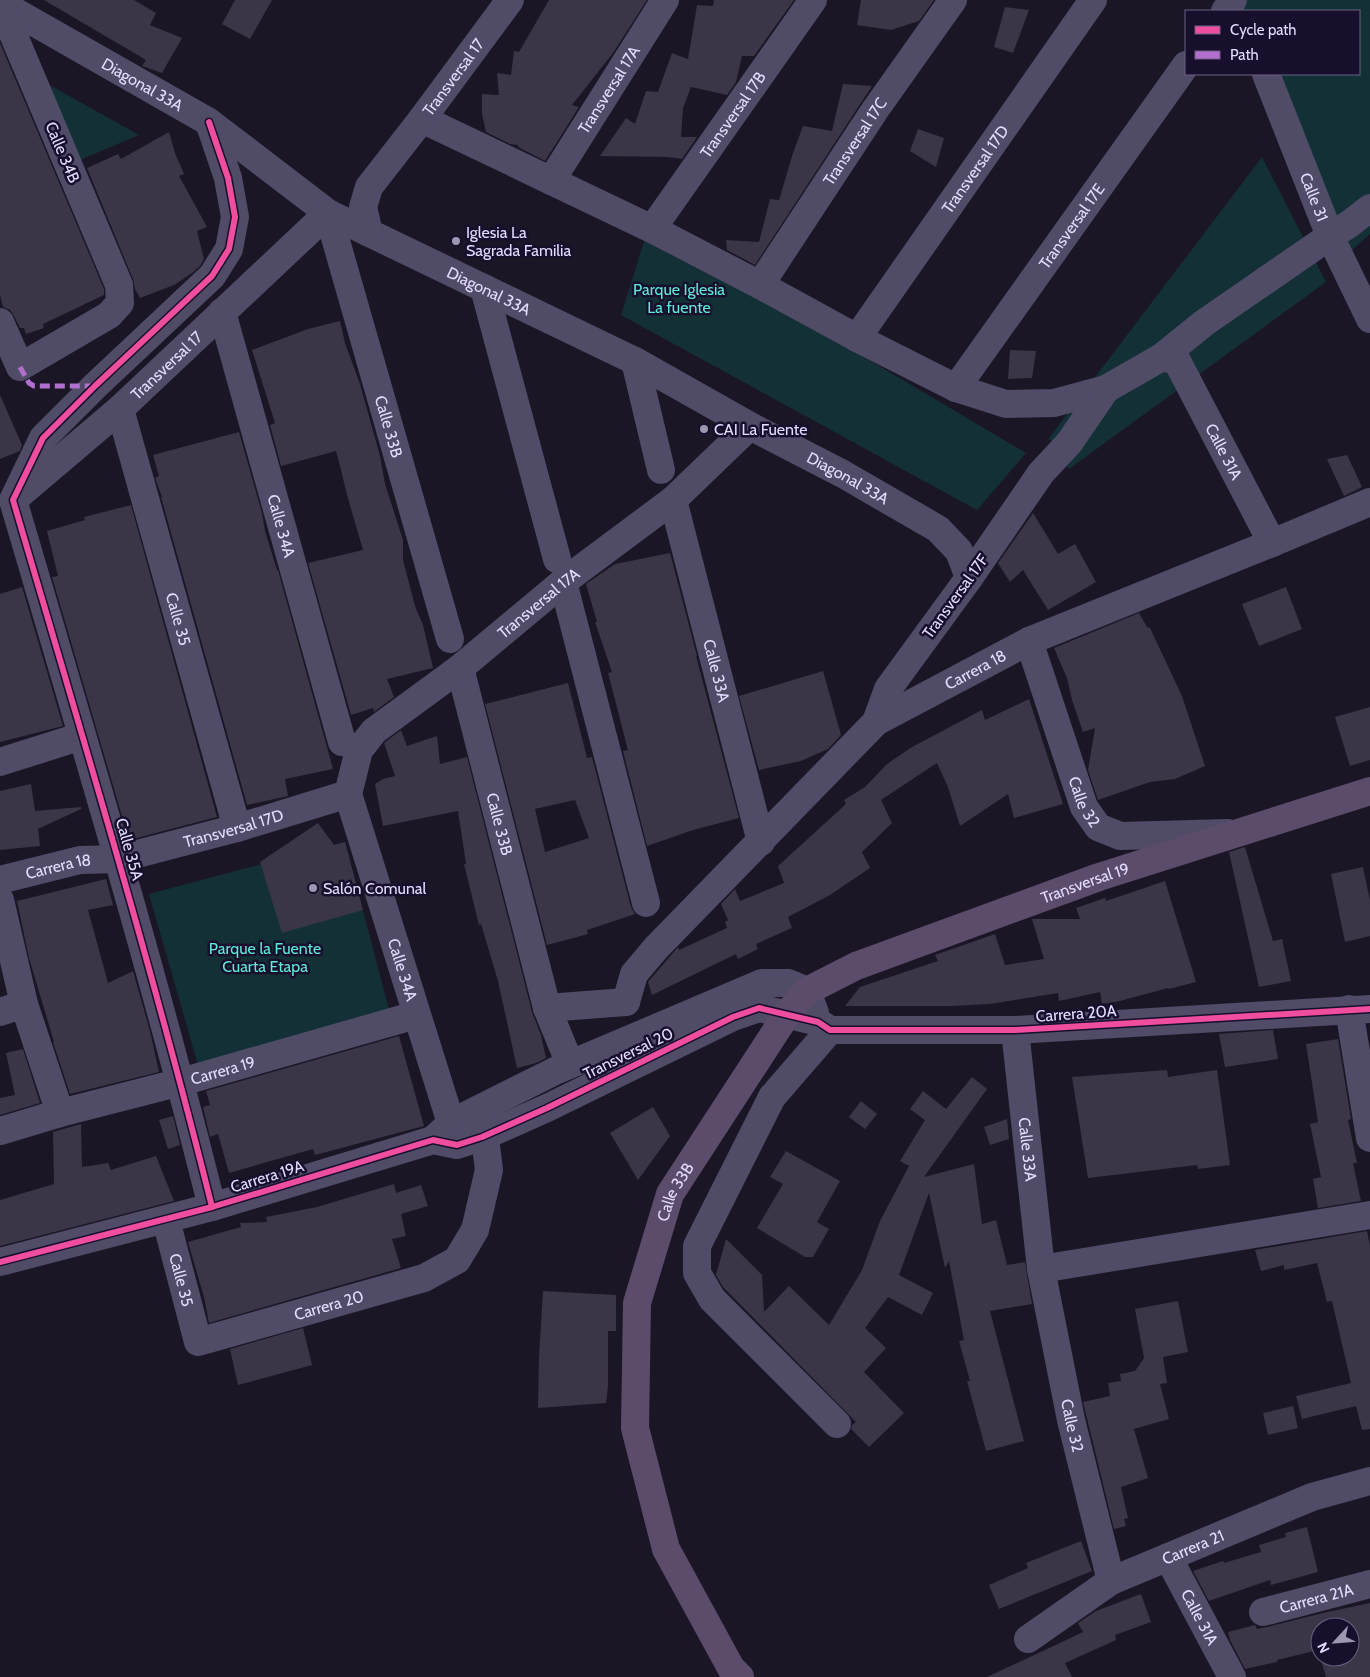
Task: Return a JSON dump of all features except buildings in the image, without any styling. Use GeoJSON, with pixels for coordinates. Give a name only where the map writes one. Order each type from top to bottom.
{"type":"FeatureCollection","features":[{"type":"Feature","properties":{"kind":"main road","name":"Transversal 19"},"geometry":{"type":"LineString","coordinates":[[807,991],[856,966],[1099,877],[1370,790]]}},
{"type":"Feature","properties":{"kind":"main road","name":"Calle 33B"},"geometry":{"type":"LineString","coordinates":[[740,1677],[731,1668],[666,1549],[635,1428],[637,1303],[670,1194],[788,1014],[807,991]]}},
{"type":"Feature","properties":{"kind":"street","name":"Transversal 17A"},"geometry":{"type":"LineString","coordinates":[[551,181],[665,0]]}},
{"type":"Feature","properties":{"kind":"street","name":"Transversal 17B"},"geometry":{"type":"LineString","coordinates":[[652,229],[813,0]]}},
{"type":"Feature","properties":{"kind":"street","name":"Transversal 17C"},"geometry":{"type":"LineString","coordinates":[[760,285],[875,110],[953,0]]}},
{"type":"Feature","properties":{"kind":"street","name":"Transversal 17D"},"geometry":{"type":"LineString","coordinates":[[857,338],[1093,0]]}},
{"type":"Feature","properties":{"kind":"street","name":"Transversal 17"},"geometry":{"type":"LineString","coordinates":[[369,233],[363,207],[369,187],[422,119],[502,2]]}},
{"type":"Feature","properties":{"kind":"street","name":"Diagonal 33A"},"geometry":{"type":"LineString","coordinates":[[0,3],[209,122],[328,213],[635,361],[750,426],[844,474],[938,530],[959,551],[969,578]]}},
{"type":"Feature","properties":{"kind":"street","name":"Calle 34B"},"geometry":{"type":"LineString","coordinates":[[0,3],[119,284],[120,303],[109,315],[20,367],[0,322]]}},
{"type":"Feature","properties":{"kind":"street","name":"Transversal 17E"},"geometry":{"type":"LineString","coordinates":[[956,388],[1185,66]]}},
{"type":"Feature","properties":{"kind":"street","name":"Calle 31"},"geometry":{"type":"LineString","coordinates":[[1266,75],[1330,236],[1370,319]]}},
{"type":"Feature","properties":{"kind":"street"},"geometry":{"type":"LineString","coordinates":[[422,119],[652,229],[857,338],[956,388],[1006,404],[1054,403],[1106,389],[1169,359],[1204,324],[1370,208]]}},
{"type":"Feature","properties":{"kind":"street"},"geometry":{"type":"LineString","coordinates":[[7,506],[42,438],[212,276],[229,249],[235,217],[228,178],[209,122]]}},
{"type":"Feature","properties":{"kind":"street","name":"Transversal 17"},"geometry":{"type":"LineString","coordinates":[[7,506],[120,409],[328,213]]}},
{"type":"Feature","properties":{"kind":"street","name":"Calle 33B"},"geometry":{"type":"LineString","coordinates":[[328,213],[450,639]]}},
{"type":"Feature","properties":{"kind":"street"},"geometry":{"type":"LineString","coordinates":[[484,288],[560,570],[646,903]]}},
{"type":"Feature","properties":{"kind":"street","name":"Calle 34A"},"geometry":{"type":"LineString","coordinates":[[222,312],[342,742]]}},
{"type":"Feature","properties":{"kind":"street","name":"Calle 31A"},"geometry":{"type":"LineString","coordinates":[[1169,359],[1272,543]]}},
{"type":"Feature","properties":{"kind":"street"},"geometry":{"type":"LineString","coordinates":[[635,361],[661,470]]}},
{"type":"Feature","properties":{"kind":"street","name":"Transversal 17F"},"geometry":{"type":"LineString","coordinates":[[876,722],[888,688],[969,578],[1041,473],[1068,443],[1106,389]]}},
{"type":"Feature","properties":{"kind":"street","name":"Calle 35"},"geometry":{"type":"LineString","coordinates":[[120,409],[237,828]]}},
{"type":"Feature","properties":{"kind":"street","name":"Transversal 17A"},"geometry":{"type":"LineString","coordinates":[[348,794],[359,750],[374,731],[460,668],[560,570],[673,500],[750,426]]}},
{"type":"Feature","properties":{"kind":"street","name":"Calle 33A"},"geometry":{"type":"LineString","coordinates":[[673,500],[761,842]]}},
{"type":"Feature","properties":{"kind":"street","name":"Carrera 18"},"geometry":{"type":"LineString","coordinates":[[626,1002],[634,974],[656,948],[876,722],[1029,641],[1370,502]]}},
{"type":"Feature","properties":{"kind":"street","name":"Calle 35A"},"geometry":{"type":"LineString","coordinates":[[7,506],[82,736],[118,859],[181,1082],[212,1207]]}},
{"type":"Feature","properties":{"kind":"street","name":"Calle 32"},"geometry":{"type":"LineString","coordinates":[[1029,641],[1084,807],[1098,827],[1120,836],[1237,832]]}},
{"type":"Feature","properties":{"kind":"street","name":"Calle 33B"},"geometry":{"type":"LineString","coordinates":[[460,668],[546,1008],[570,1064]]}},
{"type":"Feature","properties":{"kind":"street"},"geometry":{"type":"LineString","coordinates":[[0,762],[82,736]]}},
{"type":"Feature","properties":{"kind":"street","name":"Transversal 17D"},"geometry":{"type":"LineString","coordinates":[[118,859],[237,828],[348,794]]}},
{"type":"Feature","properties":{"kind":"street","name":"Calle 34A"},"geometry":{"type":"LineString","coordinates":[[348,794],[416,1015],[459,1132]]}},
{"type":"Feature","properties":{"kind":"street","name":"Carrera 18"},"geometry":{"type":"LineString","coordinates":[[0,880],[80,860],[118,859]]}},
{"type":"Feature","properties":{"kind":"street"},"geometry":{"type":"LineString","coordinates":[[0,900],[12,1008],[60,1113]]}},
{"type":"Feature","properties":{"kind":"street","name":"Transversal 20"},"geometry":{"type":"LineString","coordinates":[[459,1132],[570,1064],[762,983],[788,983],[807,991]]}},
{"type":"Feature","properties":{"kind":"street"},"geometry":{"type":"LineString","coordinates":[[807,991],[824,1026],[772,1096],[697,1246],[697,1272],[712,1299],[837,1424]]}},
{"type":"Feature","properties":{"kind":"street"},"geometry":{"type":"LineString","coordinates":[[546,1008],[626,1002],[640,1034]]}},
{"type":"Feature","properties":{"kind":"street","name":"Transversal 20"},"geometry":{"type":"LineString","coordinates":[[459,1132],[547,1108],[733,1018],[759,1008],[788,1014]]}},
{"type":"Feature","properties":{"kind":"street"},"geometry":{"type":"LineString","coordinates":[[1359,1009],[1370,1138]]}},
{"type":"Feature","properties":{"kind":"street","name":"Carrera 20A"},"geometry":{"type":"LineString","coordinates":[[788,1014],[824,1026],[1015,1030],[1359,1009]]}},
{"type":"Feature","properties":{"kind":"street","name":"Carrera 19"},"geometry":{"type":"LineString","coordinates":[[0,1131],[416,1015]]}},
{"type":"Feature","properties":{"kind":"street","name":"Calle 33A"},"geometry":{"type":"LineString","coordinates":[[1015,1030],[1040,1269]]}},
{"type":"Feature","properties":{"kind":"street","name":"Carrera 19A"},"geometry":{"type":"LineString","coordinates":[[0,1262],[212,1207],[459,1132]]}},
{"type":"Feature","properties":{"kind":"street","name":"Carrera 20"},"geometry":{"type":"LineString","coordinates":[[198,1342],[424,1278],[457,1260],[475,1230],[488,1170],[486,1146],[459,1132]]}},
{"type":"Feature","properties":{"kind":"street"},"geometry":{"type":"LineString","coordinates":[[1040,1269],[1370,1215]]}},
{"type":"Feature","properties":{"kind":"street","name":"Calle 35"},"geometry":{"type":"LineString","coordinates":[[166,1220],[198,1342]]}},
{"type":"Feature","properties":{"kind":"street","name":"Calle 32"},"geometry":{"type":"LineString","coordinates":[[1040,1269],[1071,1420],[1111,1582]]}},
{"type":"Feature","properties":{"kind":"street","name":"Carrera 21"},"geometry":{"type":"LineString","coordinates":[[1028,1639],[1111,1582],[1312,1497],[1370,1481]]}},
{"type":"Feature","properties":{"kind":"street","name":"Calle 31A"},"geometry":{"type":"LineString","coordinates":[[1168,1557],[1232,1677]]}},
{"type":"Feature","properties":{"kind":"street","name":"Carrera 21A"},"geometry":{"type":"LineString","coordinates":[[1263,1612],[1370,1584]]}},
{"type":"Feature","properties":{"kind":"green space"},"geometry":{"type":"Polygon","coordinates":[[[1223,0],[1370,0],[1370,234],[1344,257],[1258,75],[1360,75],[1360,10],[1228,10],[1223,0]]]}},
{"type":"Feature","properties":{"kind":"green space"},"geometry":{"type":"Polygon","coordinates":[[[46,83],[139,135],[80,160],[46,83]]]}},
{"type":"Feature","properties":{"kind":"green space"},"geometry":{"type":"Polygon","coordinates":[[[1262,157],[1326,282],[1069,469],[1049,438],[1262,157]]]}},
{"type":"Feature","properties":{"kind":"green space","name":"Parque Iglesia La fuente"},"geometry":{"type":"Polygon","coordinates":[[[648,229],[1026,453],[977,510],[621,315],[648,229]]]}},
{"type":"Feature","properties":{"kind":"green space","name":"Parque la Fuente Cuarta Etapa"},"geometry":{"type":"Polygon","coordinates":[[[345,842],[391,1017],[200,1072],[149,894],[345,842]]]}},
{"type":"Feature","properties":{"kind":"marked path"},"geometry":{"type":"LineString","coordinates":[[20,367],[29,383],[34,386],[95,386]]}},
{"type":"Feature","properties":{"kind":"cycle path"},"geometry":{"type":"LineString","coordinates":[[209,122],[228,178],[235,217],[229,249],[212,276],[95,386],[43,438],[13,500],[141,941],[212,1207]]}},
{"type":"Feature","properties":{"kind":"cycle path"},"geometry":{"type":"LineString","coordinates":[[0,1262],[212,1207],[433,1140],[457,1145],[482,1137],[547,1108],[733,1017],[759,1008],[818,1022],[830,1030],[1015,1030],[1370,1009]]}},
{"type":"Feature","properties":{"kind":"place","name":"Iglesia La Sagrada Familia"},"geometry":{"type":"Point","coordinates":[456,241]}},
{"type":"Feature","properties":{"kind":"place","name":"CAI La Fuente"},"geometry":{"type":"Point","coordinates":[704,429]}},
{"type":"Feature","properties":{"kind":"place","name":"Salón Comunal"},"geometry":{"type":"Point","coordinates":[313,888]}}]}
